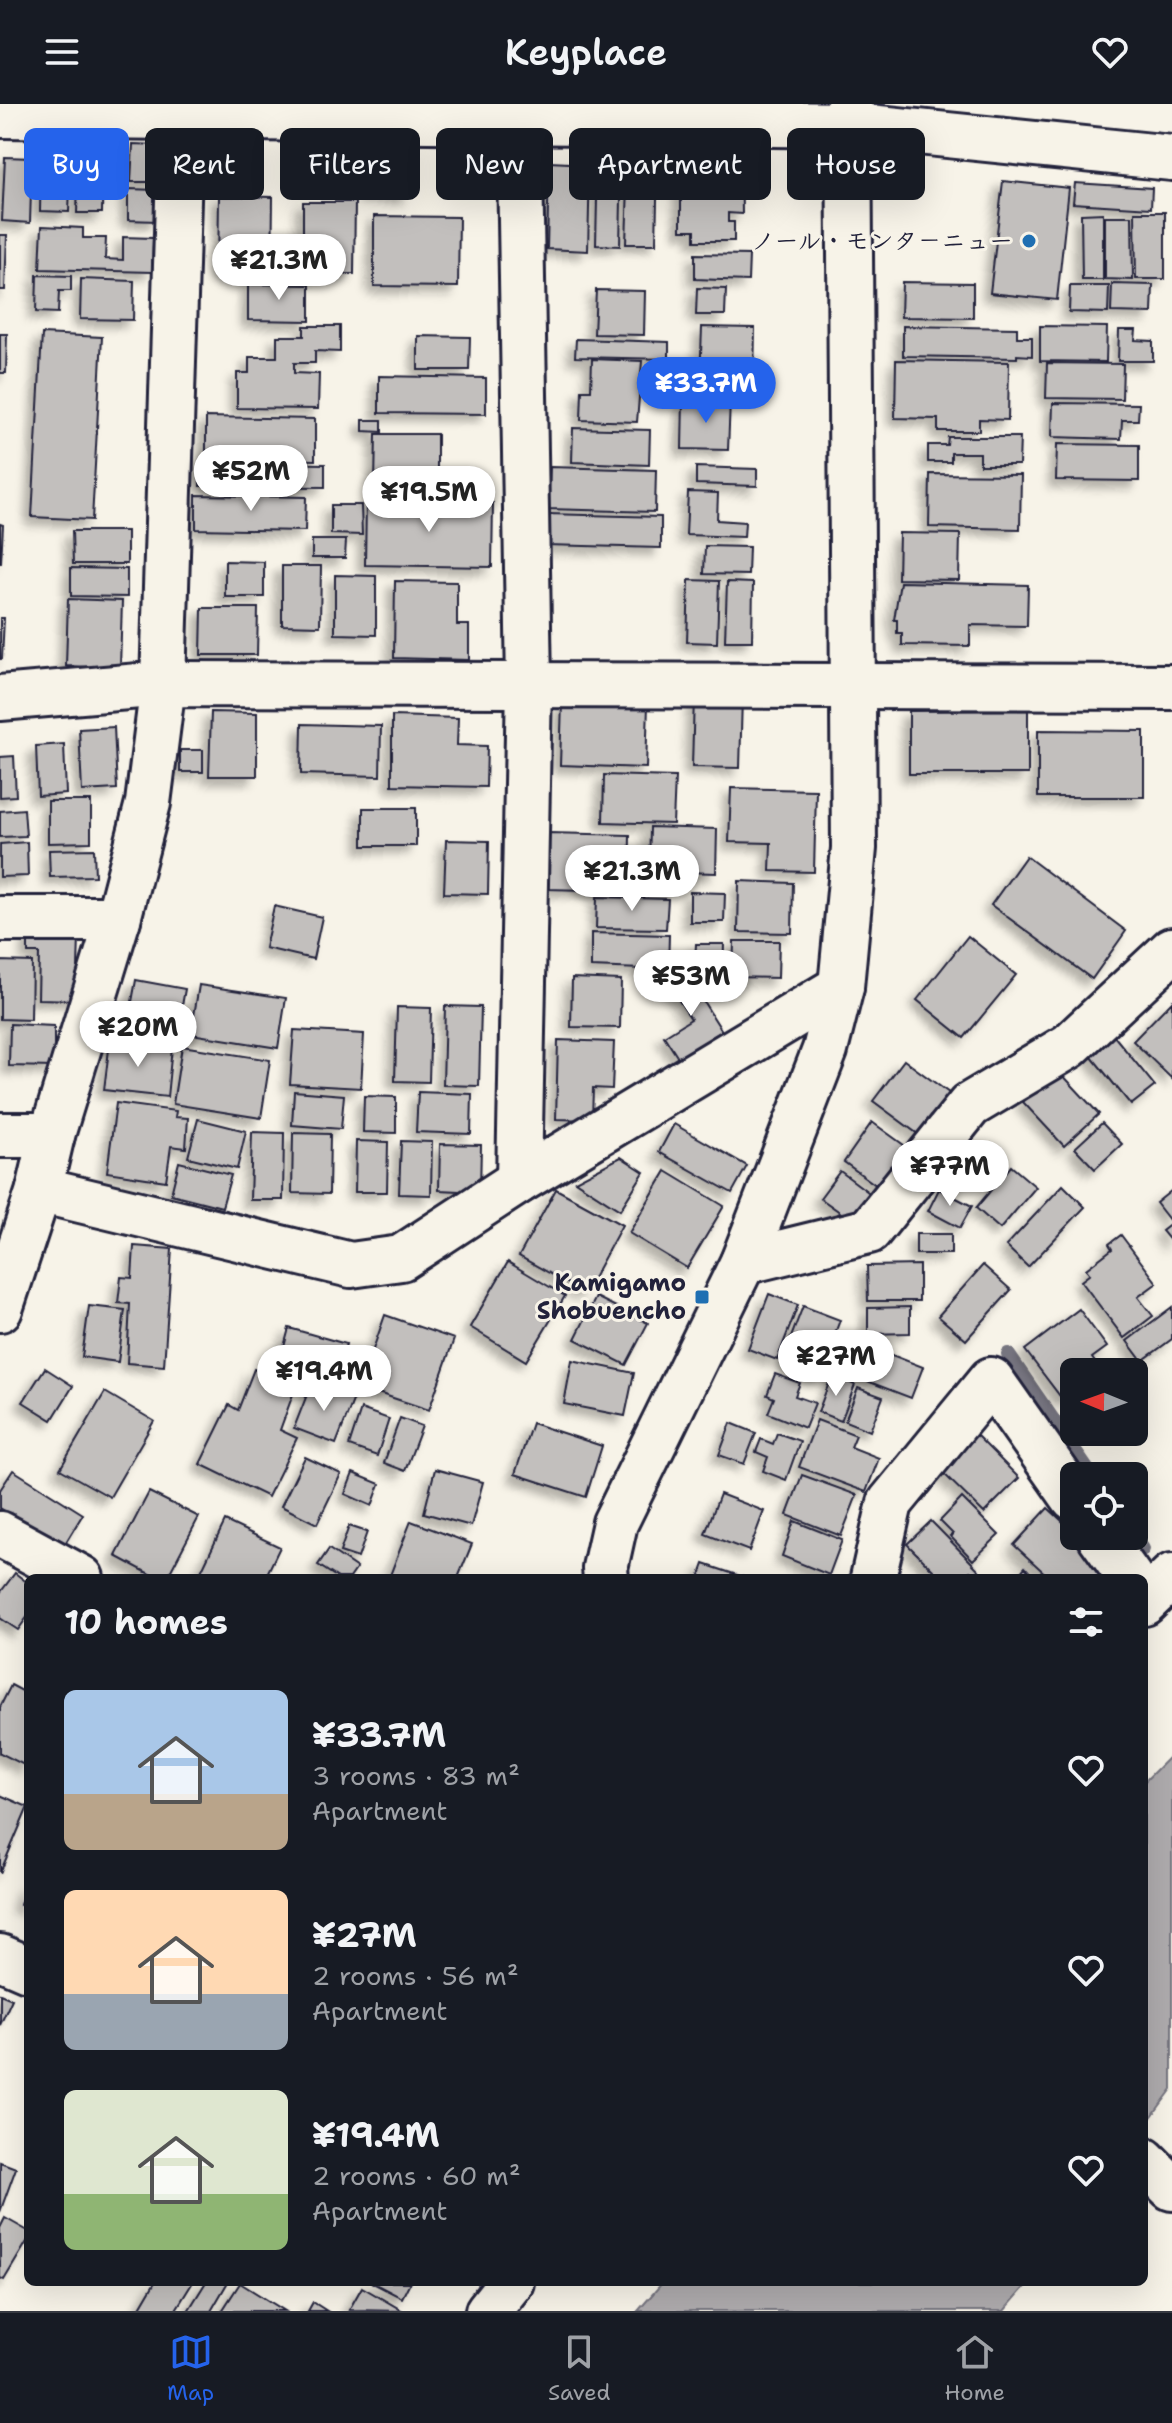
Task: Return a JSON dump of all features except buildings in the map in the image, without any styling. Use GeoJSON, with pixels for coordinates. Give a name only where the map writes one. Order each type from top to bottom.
{"type":"FeatureCollection","features":[{"type":"Feature","properties":{"kind":"street"},"geometry":{"type":"LineString","coordinates":[[0,1309],[39,1190],[52,1135],[118,919],[148,803],[163,684],[181,111]]}},
{"type":"Feature","properties":{"kind":"street"},"geometry":{"type":"LineString","coordinates":[[0,115],[181,111],[849,114],[1172,158]]}},
{"type":"Feature","properties":{"kind":"street"},"geometry":{"type":"LineString","coordinates":[[519,1181],[529,684],[520,113]]}},
{"type":"Feature","properties":{"kind":"street"},"geometry":{"type":"LineString","coordinates":[[602,1574],[615,1523],[743,1262],[825,1050],[841,987],[854,848],[849,114]]}},
{"type":"Feature","properties":{"kind":"street"},"geometry":{"type":"LineString","coordinates":[[0,698],[163,684],[1172,687]]}},
{"type":"Feature","properties":{"kind":"street"},"geometry":{"type":"LineString","coordinates":[[0,919],[118,919]]}},
{"type":"Feature","properties":{"kind":"street"},"geometry":{"type":"LineString","coordinates":[[743,1262],[869,1231],[970,1105],[1069,1046],[1172,950]]}},
{"type":"Feature","properties":{"kind":"street"},"geometry":{"type":"LineString","coordinates":[[39,1190],[351,1265],[401,1258],[519,1181],[841,987]]}},
{"type":"Feature","properties":{"kind":"street"},"geometry":{"type":"LineString","coordinates":[[0,1135],[52,1135]]}},
{"type":"Feature","properties":{"kind":"street"},"geometry":{"type":"LineString","coordinates":[[874,1574],[890,1503],[991,1380],[1060,1478]]}},
{"type":"Feature","properties":{"kind":"street"},"geometry":{"type":"LineString","coordinates":[[0,1534],[74,1574]]}},
{"type":"Feature","properties":{"kind":"street"},"geometry":{"type":"LineString","coordinates":[[1112,1550],[1132,1574]]}},
{"type":"Feature","properties":{"kind":"street"},"geometry":{"type":"LineString","coordinates":[[0,1957],[24,1967]]}},
{"type":"Feature","properties":{"kind":"street"},"geometry":{"type":"LineString","coordinates":[[1148,2164],[1172,2188]]}},
{"type":"Feature","properties":{"kind":"street"},"geometry":{"type":"LineString","coordinates":[[488,2311],[508,2286]]}},
{"type":"Feature","properties":{"kind":"shaded area"},"geometry":{"type":"Polygon","coordinates":[[[1172,1754],[1172,2089],[1148,2122],[1148,1778],[1172,1754]]]}},
{"type":"Feature","properties":{"kind":"shaded area"},"geometry":{"type":"Polygon","coordinates":[[[660,2286],[1026,2286],[1004,2311],[638,2311],[660,2286]]]}},
{"type":"Feature","properties":{"kind":"waterway"},"geometry":{"type":"LineString","coordinates":[[1008,1354],[1082,1462]]}},
{"type":"Feature","properties":{"kind":"place","name":"ノール・モンタ－ニュー"},"geometry":{"type":"Point","coordinates":[1029,241]}},
{"type":"Feature","properties":{"kind":"place","name":"Kamigamo Shobuencho"},"geometry":{"type":"Point","coordinates":[702,1297]}}]}
